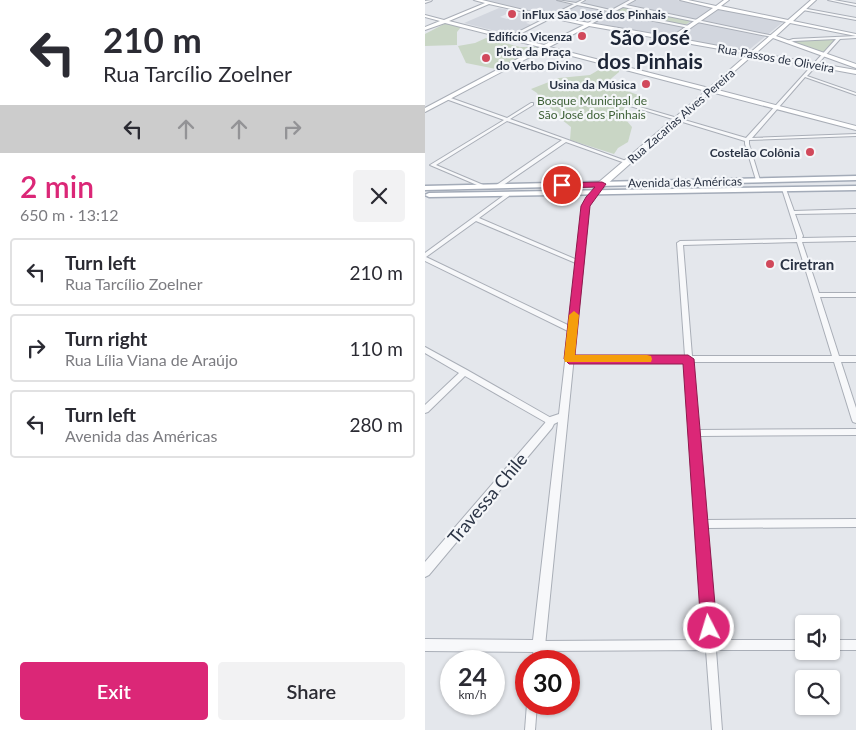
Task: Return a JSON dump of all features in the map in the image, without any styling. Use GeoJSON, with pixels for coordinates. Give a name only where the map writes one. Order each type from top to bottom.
{"type":"FeatureCollection","features":[{"type":"Feature","properties":{"kind":"main road","name":"Rua Passos de Oliveira"},"geometry":{"type":"LineString","coordinates":[[476,0],[549,17],[856,72]]}},
{"type":"Feature","properties":{"kind":"main road"},"geometry":{"type":"LineString","coordinates":[[425,29],[498,0]]}},
{"type":"Feature","properties":{"kind":"main road"},"geometry":{"type":"LineString","coordinates":[[681,0],[856,36]]}},
{"type":"Feature","properties":{"kind":"main road"},"geometry":{"type":"LineString","coordinates":[[672,39],[727,0]]}},
{"type":"Feature","properties":{"kind":"main road","name":"Rua Zacarias Alves Pereira"},"geometry":{"type":"LineString","coordinates":[[594,193],[676,119],[814,0]]}},
{"type":"Feature","properties":{"kind":"main road"},"geometry":{"type":"LineString","coordinates":[[425,16],[856,128]]}},
{"type":"Feature","properties":{"kind":"main road"},"geometry":{"type":"LineString","coordinates":[[425,110],[588,24]]}},
{"type":"Feature","properties":{"kind":"main road"},"geometry":{"type":"LineString","coordinates":[[772,36],[856,66]]}},
{"type":"Feature","properties":{"kind":"main road","name":"Avenida das Américas"},"geometry":{"type":"LineString","coordinates":[[425,188],[856,178]]}},
{"type":"Feature","properties":{"kind":"main road","name":"Avenida das Américas"},"geometry":{"type":"LineString","coordinates":[[425,195],[856,188]]}},
{"type":"Feature","properties":{"kind":"street"},"geometry":{"type":"LineString","coordinates":[[425,2],[430,0]]}},
{"type":"Feature","properties":{"kind":"street"},"geometry":{"type":"LineString","coordinates":[[559,0],[613,11]]}},
{"type":"Feature","properties":{"kind":"street"},"geometry":{"type":"LineString","coordinates":[[509,38],[584,0]]}},
{"type":"Feature","properties":{"kind":"street"},"geometry":{"type":"LineString","coordinates":[[588,24],[633,0]]}},
{"type":"Feature","properties":{"kind":"street"},"geometry":{"type":"LineString","coordinates":[[829,0],[856,5]]}},
{"type":"Feature","properties":{"kind":"street"},"geometry":{"type":"LineString","coordinates":[[623,6],[772,36]]}},
{"type":"Feature","properties":{"kind":"street"},"geometry":{"type":"LineString","coordinates":[[803,9],[856,19]]}},
{"type":"Feature","properties":{"kind":"street"},"geometry":{"type":"LineString","coordinates":[[625,14],[689,27]]}},
{"type":"Feature","properties":{"kind":"street"},"geometry":{"type":"LineString","coordinates":[[788,42],[856,36]]}},
{"type":"Feature","properties":{"kind":"street"},"geometry":{"type":"LineString","coordinates":[[758,180],[747,144],[748,139],[839,38]]}},
{"type":"Feature","properties":{"kind":"street"},"geometry":{"type":"LineString","coordinates":[[805,76],[856,94]]}},
{"type":"Feature","properties":{"kind":"street"},"geometry":{"type":"LineString","coordinates":[[447,98],[627,162]]}},
{"type":"Feature","properties":{"kind":"street"},"geometry":{"type":"LineString","coordinates":[[486,187],[432,165],[532,104]]}},
{"type":"Feature","properties":{"kind":"street"},"geometry":{"type":"LineString","coordinates":[[632,106],[748,139],[856,135]]}},
{"type":"Feature","properties":{"kind":"street"},"geometry":{"type":"LineString","coordinates":[[497,187],[565,140]]}},
{"type":"Feature","properties":{"kind":"street"},"geometry":{"type":"LineString","coordinates":[[784,189],[801,236],[799,240],[856,420]]}},
{"type":"Feature","properties":{"kind":"street"},"geometry":{"type":"LineString","coordinates":[[538,650],[558,426],[564,407],[586,206],[594,193]]}},
{"type":"Feature","properties":{"kind":"street"},"geometry":{"type":"LineString","coordinates":[[507,195],[425,257],[572,330]]}},
{"type":"Feature","properties":{"kind":"street"},"geometry":{"type":"LineString","coordinates":[[792,213],[856,211]]}},
{"type":"Feature","properties":{"kind":"street"},"geometry":{"type":"LineString","coordinates":[[476,218],[580,263]]}},
{"type":"Feature","properties":{"kind":"street"},"geometry":{"type":"LineString","coordinates":[[717,730],[680,243],[856,239]]}},
{"type":"Feature","properties":{"kind":"street"},"geometry":{"type":"LineString","coordinates":[[816,295],[856,295]]}},
{"type":"Feature","properties":{"kind":"street"},"geometry":{"type":"LineString","coordinates":[[425,350],[558,426]]}},
{"type":"Feature","properties":{"kind":"street"},"geometry":{"type":"LineString","coordinates":[[569,359],[856,359]]}},
{"type":"Feature","properties":{"kind":"street"},"geometry":{"type":"LineString","coordinates":[[425,410],[465,372]]}},
{"type":"Feature","properties":{"kind":"street","name":"Travessa Chile"},"geometry":{"type":"LineString","coordinates":[[425,571],[558,426]]}},
{"type":"Feature","properties":{"kind":"street"},"geometry":{"type":"LineString","coordinates":[[694,433],[856,432]]}},
{"type":"Feature","properties":{"kind":"street"},"geometry":{"type":"LineString","coordinates":[[701,524],[856,523]]}},
{"type":"Feature","properties":{"kind":"street"},"geometry":{"type":"LineString","coordinates":[[425,645],[795,645]]}},
{"type":"Feature","properties":{"kind":"street"},"geometry":{"type":"LineString","coordinates":[[840,645],[856,645]]}},
{"type":"Feature","properties":{"kind":"street"},"geometry":{"type":"LineString","coordinates":[[530,730],[531,715]]}},
{"type":"Feature","properties":{"kind":"shaded area"},"geometry":{"type":"Polygon","coordinates":[[[471,0],[677,0],[783,22],[745,53],[539,16],[526,23],[532,25],[511,35],[464,23],[499,8],[513,11],[500,17],[507,19],[521,12],[471,0]]]}},
{"type":"Feature","properties":{"kind":"green space"},"geometry":{"type":"Polygon","coordinates":[[[623,6],[692,20],[684,26],[614,11],[623,6]]]}},
{"type":"Feature","properties":{"kind":"green space"},"geometry":{"type":"Polygon","coordinates":[[[446,23],[461,27],[457,32],[457,45],[425,46],[425,34],[446,23]]]}},
{"type":"Feature","properties":{"kind":"green space"},"geometry":{"type":"Polygon","coordinates":[[[486,38],[520,47],[538,47],[496,69],[466,63],[458,46],[475,43],[486,38]]]}},
{"type":"Feature","properties":{"kind":"green space"},"geometry":{"type":"Polygon","coordinates":[[[836,39],[826,51],[821,52],[795,43],[795,41],[836,39]]]}},
{"type":"Feature","properties":{"kind":"green space","name":"Bosque Municipal de São José dos Pinhais"},"geometry":{"type":"Polygon","coordinates":[[[607,65],[619,69],[619,72],[606,83],[638,95],[641,100],[636,106],[626,106],[621,114],[632,127],[628,142],[618,148],[614,154],[570,140],[571,127],[556,115],[540,99],[537,93],[531,89],[559,78],[590,75],[607,65]]]}},
{"type":"Feature","properties":{"kind":"slow traffic"},"geometry":{"type":"LineString","coordinates":[[574,315],[569,359],[647,359]]}},
{"type":"Feature","properties":{"kind":"place","name":"inFlux São José dos Pinhais"},"geometry":{"type":"Point","coordinates":[512,14]}},
{"type":"Feature","properties":{"kind":"place","name":"Edifício Vicenza"},"geometry":{"type":"Point","coordinates":[582,36]}},
{"type":"Feature","properties":{"kind":"place","name":"Pista da Praça do Verbo Divino"},"geometry":{"type":"Point","coordinates":[486,58]}},
{"type":"Feature","properties":{"kind":"place","name":"Usina da Música"},"geometry":{"type":"Point","coordinates":[646,84]}},
{"type":"Feature","properties":{"kind":"place","name":"Costelão Colônia"},"geometry":{"type":"Point","coordinates":[810,152]}},
{"type":"Feature","properties":{"kind":"place","name":"Ciretran"},"geometry":{"type":"Point","coordinates":[770,264]}},
{"type":"Feature","properties":{"kind":"district","name":"São José dos Pinhais"},"geometry":{"type":"Point","coordinates":[650,48]}},
{"type":"Feature","properties":{"kind":"route"},"geometry":{"type":"LineString","coordinates":[[562,185],[602,184],[589,199],[586,206],[569,359],[688,359],[709,628]]}}]}
